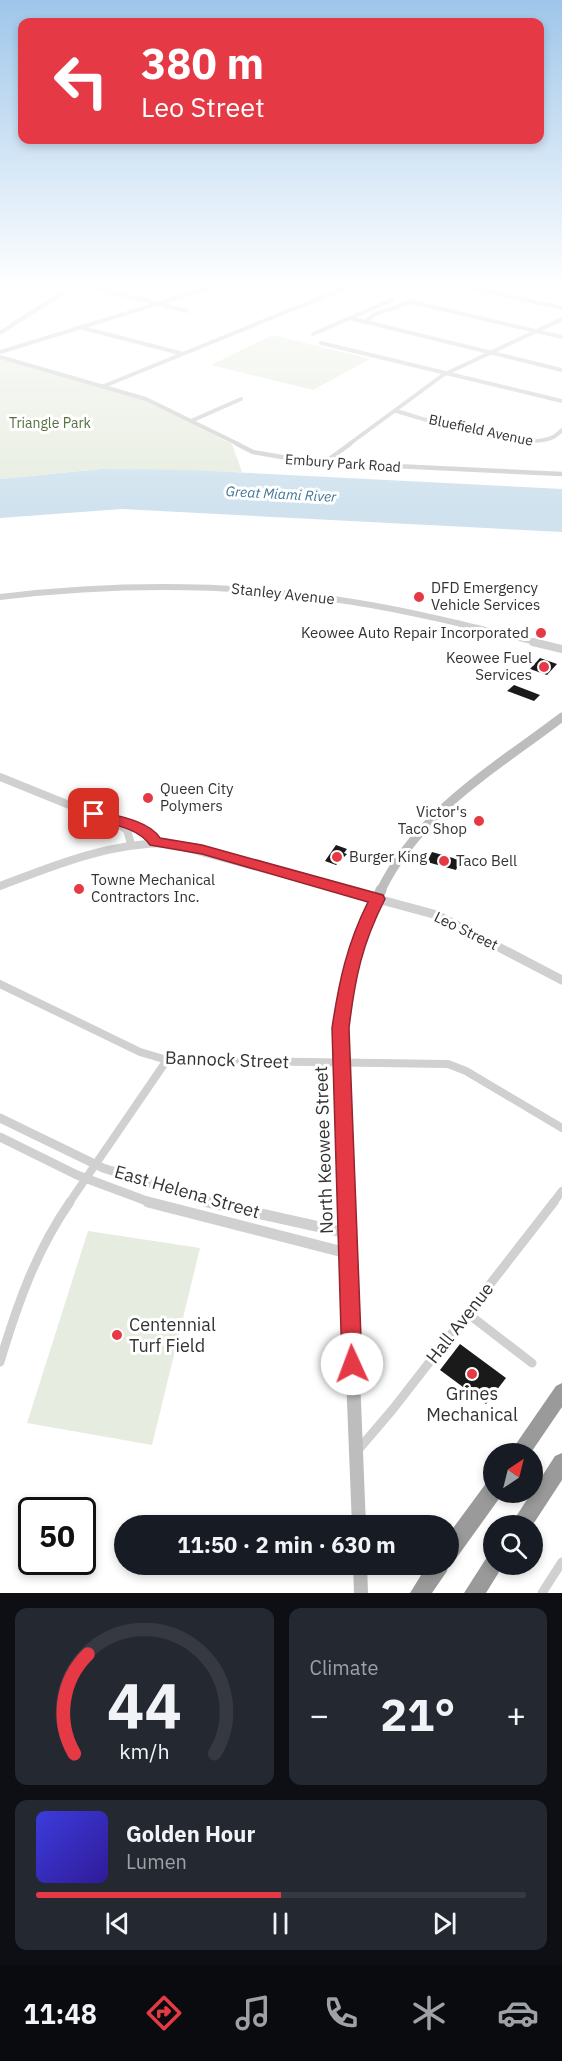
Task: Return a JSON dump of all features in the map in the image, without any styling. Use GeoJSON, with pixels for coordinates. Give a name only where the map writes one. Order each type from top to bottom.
{"type":"FeatureCollection","features":[{"type":"Feature","properties":{"kind":"highway"},"geometry":{"type":"LineString","coordinates":[[526,1443],[562,1392]]}},
{"type":"Feature","properties":{"kind":"highway"},"geometry":{"type":"LineString","coordinates":[[527,1515],[562,1463]]}},
{"type":"Feature","properties":{"kind":"highway"},"geometry":{"type":"LineString","coordinates":[[459,1538],[484,1503]]}},
{"type":"Feature","properties":{"kind":"highway"},"geometry":{"type":"LineString","coordinates":[[420,1593],[432,1575]]}},
{"type":"Feature","properties":{"kind":"highway"},"geometry":{"type":"LineString","coordinates":[[474,1593],[486,1575]]}},
{"type":"Feature","properties":{"kind":"main road","name":"North Keowee Street"},"geometry":{"type":"LineString","coordinates":[[359,1515],[340,1062],[340,1028],[346,984],[359,936],[377,899],[408,846],[437,813],[468,785],[562,717]]}},
{"type":"Feature","properties":{"kind":"main road"},"geometry":{"type":"LineString","coordinates":[[359,1591],[360,1575]]}},
{"type":"Feature","properties":{"kind":"street","name":"Embury Park Road"},"geometry":{"type":"LineString","coordinates":[[16,361],[156,402],[253,452],[285,459],[325,463],[562,474]]}},
{"type":"Feature","properties":{"kind":"street"},"geometry":{"type":"LineString","coordinates":[[104,386],[163,361]]}},
{"type":"Feature","properties":{"kind":"street"},"geometry":{"type":"LineString","coordinates":[[399,361],[562,401]]}},
{"type":"Feature","properties":{"kind":"street"},"geometry":{"type":"LineString","coordinates":[[325,463],[449,373],[474,361]]}},
{"type":"Feature","properties":{"kind":"street"},"geometry":{"type":"LineString","coordinates":[[526,361],[562,370]]}},
{"type":"Feature","properties":{"kind":"street"},"geometry":{"type":"LineString","coordinates":[[190,421],[241,399]]}},
{"type":"Feature","properties":{"kind":"street","name":"Bluefield Avenue"},"geometry":{"type":"LineString","coordinates":[[396,411],[526,442],[550,441],[562,430]]}},
{"type":"Feature","properties":{"kind":"street","name":"Stanley Avenue"},"geometry":{"type":"LineString","coordinates":[[0,597],[130,587],[201,587],[278,592],[386,608],[562,649]]}},
{"type":"Feature","properties":{"kind":"street","name":"Leo Street"},"geometry":{"type":"LineString","coordinates":[[0,777],[114,821],[142,829],[150,834],[155,842]]}},
{"type":"Feature","properties":{"kind":"street"},"geometry":{"type":"LineString","coordinates":[[114,821],[127,830],[131,844]]}},
{"type":"Feature","properties":{"kind":"street","name":"Leo Street"},"geometry":{"type":"LineString","coordinates":[[0,886],[90,854],[131,844],[155,842],[202,850],[447,919],[562,980]]}},
{"type":"Feature","properties":{"kind":"street","name":"Bannock Street"},"geometry":{"type":"LineString","coordinates":[[0,984],[140,1052],[167,1060],[428,1062],[457,1066],[562,1128]]}},
{"type":"Feature","properties":{"kind":"street"},"geometry":{"type":"LineString","coordinates":[[0,1362],[18,1301],[48,1234],[84,1178],[167,1060]]}},
{"type":"Feature","properties":{"kind":"street","name":"East Helena Street"},"geometry":{"type":"LineString","coordinates":[[0,1118],[94,1165],[174,1193],[347,1233]]}},
{"type":"Feature","properties":{"kind":"street","name":"East Helena Street"},"geometry":{"type":"LineString","coordinates":[[0,1137],[84,1178],[168,1208],[347,1253]]}},
{"type":"Feature","properties":{"kind":"street","name":"Hall Avenue"},"geometry":{"type":"LineString","coordinates":[[356,1452],[562,1191]]}},
{"type":"Feature","properties":{"kind":"street"},"geometry":{"type":"LineString","coordinates":[[467,1313],[532,1363]]}},
{"type":"Feature","properties":{"kind":"street"},"geometry":{"type":"LineString","coordinates":[[542,1593],[562,1562]]}},
{"type":"Feature","properties":{"kind":"green space","name":"Triangle Park"},"geometry":{"type":"Polygon","coordinates":[[[0,361],[16,361],[140,396],[232,444],[242,472],[101,469],[0,479],[0,361]]]}},
{"type":"Feature","properties":{"kind":"green space"},"geometry":{"type":"Polygon","coordinates":[[[218,361],[366,361],[313,390],[211,365],[218,361]]]}},
{"type":"Feature","properties":{"kind":"green space","name":"Centennial Turf Field"},"geometry":{"type":"Polygon","coordinates":[[[88,1231],[200,1248],[152,1445],[27,1423],[88,1231]]]}},
{"type":"Feature","properties":{"kind":"water","name":"Great Miami River"},"geometry":{"type":"Polygon","coordinates":[[[101,469],[193,470],[562,489],[562,532],[122,509],[0,518],[0,479],[101,469]]]}},
{"type":"Feature","properties":{"kind":"building","name":"Keowee Fuel Services"},"geometry":{"type":"Polygon","coordinates":[[[540,658],[557,664],[547,675],[530,669],[540,658]]]}},
{"type":"Feature","properties":{"kind":"building"},"geometry":{"type":"Polygon","coordinates":[[[514,685],[540,695],[534,701],[507,691],[514,685]]]}},
{"type":"Feature","properties":{"kind":"building","name":"Burger King"},"geometry":{"type":"Polygon","coordinates":[[[336,845],[347,849],[344,853],[347,854],[336,865],[325,861],[336,845]]]}},
{"type":"Feature","properties":{"kind":"building","name":"Taco Bell"},"geometry":{"type":"Polygon","coordinates":[[[432,852],[460,860],[456,870],[427,862],[432,852]]]}},
{"type":"Feature","properties":{"kind":"building","name":"Grines Mechanical"},"geometry":{"type":"Polygon","coordinates":[[[460,1344],[506,1378],[486,1404],[440,1370],[460,1344]]]}},
{"type":"Feature","properties":{"kind":"place","name":"DFD Emergency Vehicle Services"},"geometry":{"type":"Point","coordinates":[419,597]}},
{"type":"Feature","properties":{"kind":"place","name":"Keowee Auto Repair Incorporated"},"geometry":{"type":"Point","coordinates":[541,633]}},
{"type":"Feature","properties":{"kind":"place","name":"Keowee Fuel Services"},"geometry":{"type":"Point","coordinates":[544,667]}},
{"type":"Feature","properties":{"kind":"place","name":"Queen City Polymers"},"geometry":{"type":"Point","coordinates":[148,798]}},
{"type":"Feature","properties":{"kind":"place","name":"Victor's Taco Shop"},"geometry":{"type":"Point","coordinates":[479,821]}},
{"type":"Feature","properties":{"kind":"place","name":"Burger King"},"geometry":{"type":"Point","coordinates":[337,857]}},
{"type":"Feature","properties":{"kind":"place","name":"Taco Bell"},"geometry":{"type":"Point","coordinates":[444,861]}},
{"type":"Feature","properties":{"kind":"place","name":"Towne Mechanical Contractors Inc."},"geometry":{"type":"Point","coordinates":[79,889]}},
{"type":"Feature","properties":{"kind":"place","name":"Centennial Turf Field"},"geometry":{"type":"Point","coordinates":[117,1335]}},
{"type":"Feature","properties":{"kind":"place","name":"Grines Mechanical"},"geometry":{"type":"Point","coordinates":[472,1374]}},
{"type":"Feature","properties":{"kind":"route"},"geometry":{"type":"LineString","coordinates":[[94,814],[142,829],[150,834],[155,842],[202,850],[377,899],[359,936],[346,984],[340,1028],[352,1364]]}}]}
